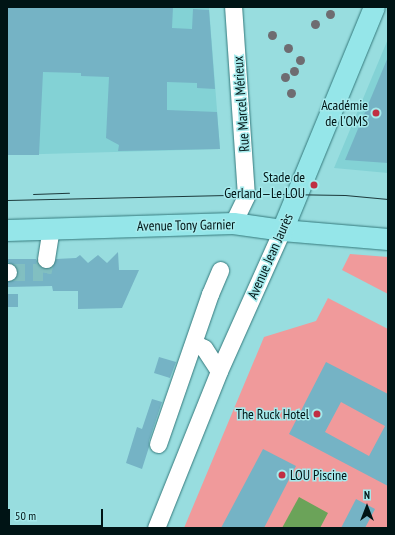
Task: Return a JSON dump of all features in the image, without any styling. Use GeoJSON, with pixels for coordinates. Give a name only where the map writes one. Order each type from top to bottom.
{"type":"FeatureCollection","features":[{"type":"Feature","properties":{"kind":"main road","name":"Avenue Jean Jaurès"},"geometry":{"type":"LineString","coordinates":[[282,230],[374,7]]}},
{"type":"Feature","properties":{"kind":"main road","name":"Avenue Tony Garnier"},"geometry":{"type":"LineString","coordinates":[[7,230],[233,223],[282,230],[388,239]]}},
{"type":"Feature","properties":{"kind":"street","name":"Rue Marcel Mérieux"},"geometry":{"type":"LineString","coordinates":[[233,7],[246,196],[233,223]]}},
{"type":"Feature","properties":{"kind":"street"},"geometry":{"type":"LineString","coordinates":[[46,259],[51,228]]}},
{"type":"Feature","properties":{"kind":"street","name":"Avenue Jean Jaurès"},"geometry":{"type":"LineString","coordinates":[[156,528],[219,371],[282,230]]}},
{"type":"Feature","properties":{"kind":"street"},"geometry":{"type":"LineString","coordinates":[[158,444],[210,294],[220,270]]}},
{"type":"Feature","properties":{"kind":"street"},"geometry":{"type":"LineString","coordinates":[[194,343],[204,348],[219,371]]}},
{"type":"Feature","properties":{"kind":"shaded area"},"geometry":{"type":"Polygon","coordinates":[[[7,7],[209,7],[220,149],[7,155],[7,7]]]}},
{"type":"Feature","properties":{"kind":"shaded area","name":"Académie de l'OMS"},"geometry":{"type":"Polygon","coordinates":[[[388,39],[388,173],[334,168],[388,39]]]}},
{"type":"Feature","properties":{"kind":"shaded area"},"geometry":{"type":"Polygon","coordinates":[[[350,254],[388,257],[388,294],[342,270],[350,254]]]}},
{"type":"Feature","properties":{"kind":"shaded area"},"geometry":{"type":"Polygon","coordinates":[[[328,298],[388,329],[388,528],[184,528],[264,337],[316,321],[328,298]]]}},
{"type":"Feature","properties":{"kind":"shaded area"},"geometry":{"type":"Polygon","coordinates":[[[299,497],[328,513],[320,528],[282,528],[299,497]]]}},
{"type":"Feature","properties":{"kind":"building"},"geometry":{"type":"Polygon","coordinates":[[[7,7],[173,7],[172,28],[192,29],[193,9],[209,10],[215,89],[197,88],[197,83],[167,82],[167,110],[217,112],[220,149],[118,151],[119,145],[106,138],[109,77],[81,76],[81,73],[43,72],[39,155],[7,155],[7,7]]]}},
{"type":"Feature","properties":{"kind":"building","name":"Académie de l'OMS"},"geometry":{"type":"Polygon","coordinates":[[[388,57],[388,163],[345,160],[388,57]]]}},
{"type":"Feature","properties":{"kind":"building"},"geometry":{"type":"Polygon","coordinates":[[[118,252],[119,270],[139,270],[122,308],[78,309],[78,291],[53,291],[52,286],[8,287],[8,282],[16,277],[18,272],[16,267],[8,262],[8,259],[36,259],[39,266],[45,269],[53,266],[56,259],[76,258],[80,255],[88,263],[98,255],[107,263],[118,252]]]}},
{"type":"Feature","properties":{"kind":"building"},"geometry":{"type":"Polygon","coordinates":[[[7,294],[18,294],[18,307],[7,307],[7,294]]]}},
{"type":"Feature","properties":{"kind":"building"},"geometry":{"type":"Polygon","coordinates":[[[159,357],[176,362],[170,378],[154,373],[159,357]]]}},
{"type":"Feature","properties":{"kind":"building","name":"The Ruck Hotel"},"geometry":{"type":"Polygon","coordinates":[[[326,362],[388,394],[388,486],[289,434],[326,362]],[[341,402],[325,432],[369,456],[385,426],[341,402]]]}},
{"type":"Feature","properties":{"kind":"building"},"geometry":{"type":"Polygon","coordinates":[[[152,399],[162,402],[149,441],[149,447],[142,469],[126,463],[137,427],[142,429],[152,399]]]}},
{"type":"Feature","properties":{"kind":"building"},"geometry":{"type":"Polygon","coordinates":[[[263,449],[296,466],[264,528],[221,528],[263,449]]]}},
{"type":"Feature","properties":{"kind":"building"},"geometry":{"type":"Polygon","coordinates":[[[356,499],[375,509],[365,528],[341,528],[356,499]]]}},
{"type":"Feature","properties":{"kind":"tunnel"},"geometry":{"type":"LineString","coordinates":[[8,272],[43,272],[46,259]]}},
{"type":"Feature","properties":{"kind":"tram line"},"geometry":{"type":"LineString","coordinates":[[33,194],[69,193]]}},
{"type":"Feature","properties":{"kind":"tram line"},"geometry":{"type":"LineString","coordinates":[[7,200],[281,194],[345,195],[388,199]]}},
{"type":"Feature","properties":{"kind":"place","name":"Académie de l'OMS"},"geometry":{"type":"Point","coordinates":[376,113]}},
{"type":"Feature","properties":{"kind":"place","name":"Stade de Gerland—Le LOU"},"geometry":{"type":"Point","coordinates":[314,185]}},
{"type":"Feature","properties":{"kind":"place","name":"The Ruck Hotel"},"geometry":{"type":"Point","coordinates":[317,414]}},
{"type":"Feature","properties":{"kind":"place","name":"LOU Piscine"},"geometry":{"type":"Point","coordinates":[282,475]}}]}
